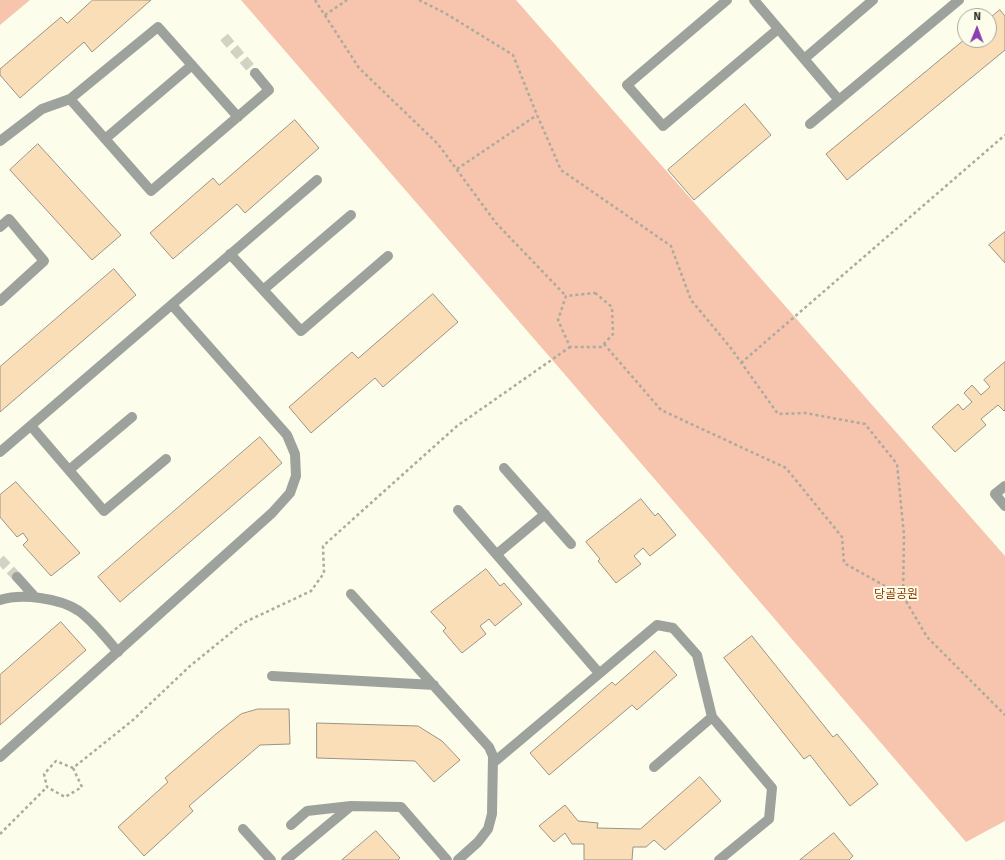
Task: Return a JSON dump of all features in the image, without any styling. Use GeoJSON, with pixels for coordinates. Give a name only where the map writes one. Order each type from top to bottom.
{"type":"FeatureCollection","features":[{"type":"Feature","properties":{"kind":"lane"},"geometry":{"type":"LineString","coordinates":[[727,0],[627,84],[663,126],[778,29]]}},
{"type":"Feature","properties":{"kind":"lane"},"geometry":{"type":"LineString","coordinates":[[754,0],[839,100]]}},
{"type":"Feature","properties":{"kind":"lane"},"geometry":{"type":"LineString","coordinates":[[804,59],[872,0]]}},
{"type":"Feature","properties":{"kind":"lane"},"geometry":{"type":"LineString","coordinates":[[810,124],[952,2]]}},
{"type":"Feature","properties":{"kind":"lane"},"geometry":{"type":"LineString","coordinates":[[0,141],[42,109],[70,100],[158,27],[238,117]]}},
{"type":"Feature","properties":{"kind":"lane"},"geometry":{"type":"LineString","coordinates":[[105,139],[192,65]]}},
{"type":"Feature","properties":{"kind":"lane"},"geometry":{"type":"LineString","coordinates":[[70,100],[151,191],[269,90],[255,73]]}},
{"type":"Feature","properties":{"kind":"lane"},"geometry":{"type":"LineString","coordinates":[[0,452],[318,180]]}},
{"type":"Feature","properties":{"kind":"lane"},"geometry":{"type":"LineString","coordinates":[[263,290],[352,215]]}},
{"type":"Feature","properties":{"kind":"lane"},"geometry":{"type":"LineString","coordinates":[[0,227],[9,219],[44,261],[0,301]]}},
{"type":"Feature","properties":{"kind":"lane"},"geometry":{"type":"LineString","coordinates":[[230,254],[301,331],[388,256]]}},
{"type":"Feature","properties":{"kind":"lane"},"geometry":{"type":"LineString","coordinates":[[0,757],[272,513],[290,493],[296,476],[295,454],[287,436],[172,304]]}},
{"type":"Feature","properties":{"kind":"lane"},"geometry":{"type":"LineString","coordinates":[[70,470],[132,417]]}},
{"type":"Feature","properties":{"kind":"lane"},"geometry":{"type":"LineString","coordinates":[[31,426],[104,511],[166,459]]}},
{"type":"Feature","properties":{"kind":"lane"},"geometry":{"type":"LineString","coordinates":[[504,468],[571,544]]}},
{"type":"Feature","properties":{"kind":"lane"},"geometry":{"type":"LineString","coordinates":[[1005,486],[995,494],[1005,506]]}},
{"type":"Feature","properties":{"kind":"lane"},"geometry":{"type":"LineString","coordinates":[[458,510],[599,673]]}},
{"type":"Feature","properties":{"kind":"lane"},"geometry":{"type":"LineString","coordinates":[[497,554],[545,514]]}},
{"type":"Feature","properties":{"kind":"lane"},"geometry":{"type":"LineString","coordinates":[[17,577],[35,597]]}},
{"type":"Feature","properties":{"kind":"lane"},"geometry":{"type":"LineString","coordinates":[[351,594],[489,746],[493,756],[493,763],[492,814],[488,829],[478,842],[458,860]]}},
{"type":"Feature","properties":{"kind":"lane"},"geometry":{"type":"LineString","coordinates":[[0,600],[21,596],[35,597],[64,604],[78,611],[98,629],[118,652]]}},
{"type":"Feature","properties":{"kind":"lane"},"geometry":{"type":"LineString","coordinates":[[493,763],[657,625],[674,628],[697,655],[712,717],[772,788],[769,819],[719,860]]}},
{"type":"Feature","properties":{"kind":"lane"},"geometry":{"type":"LineString","coordinates":[[272,676],[434,685]]}},
{"type":"Feature","properties":{"kind":"lane"},"geometry":{"type":"LineString","coordinates":[[654,767],[712,717]]}},
{"type":"Feature","properties":{"kind":"lane"},"geometry":{"type":"LineString","coordinates":[[286,860],[351,806]]}},
{"type":"Feature","properties":{"kind":"lane"},"geometry":{"type":"LineString","coordinates":[[291,825],[307,811],[351,806],[401,807],[447,860]]}},
{"type":"Feature","properties":{"kind":"lane"},"geometry":{"type":"LineString","coordinates":[[243,829],[271,860]]}},
{"type":"Feature","properties":{"kind":"path"},"geometry":{"type":"LineString","coordinates":[[315,0],[359,68],[438,144],[496,224],[566,296]]}},
{"type":"Feature","properties":{"kind":"path"},"geometry":{"type":"LineString","coordinates":[[325,15],[347,0]]}},
{"type":"Feature","properties":{"kind":"path"},"geometry":{"type":"LineString","coordinates":[[419,0],[445,13],[513,55],[561,170],[671,246],[691,300],[730,347],[778,414],[805,413],[865,424],[896,464],[904,535],[903,596]]}},
{"type":"Feature","properties":{"kind":"path"},"geometry":{"type":"LineString","coordinates":[[457,169],[537,115]]}},
{"type":"Feature","properties":{"kind":"path"},"geometry":{"type":"LineString","coordinates":[[741,363],[1005,135]]}},
{"type":"Feature","properties":{"kind":"path"},"geometry":{"type":"LineString","coordinates":[[73,768],[133,720],[190,666],[243,623],[311,590],[324,573],[324,546],[457,426],[570,347],[600,347],[604,344],[613,334],[612,307],[595,293],[566,296]]}},
{"type":"Feature","properties":{"kind":"path"},"geometry":{"type":"LineString","coordinates":[[566,296],[558,320],[570,347]]}},
{"type":"Feature","properties":{"kind":"path"},"geometry":{"type":"LineString","coordinates":[[604,344],[661,410],[786,468],[842,537],[844,563],[903,596],[927,636],[1005,715]]}},
{"type":"Feature","properties":{"kind":"path"},"geometry":{"type":"LineString","coordinates":[[56,761],[73,768],[82,787],[65,796],[47,787],[44,774],[56,761]]}},
{"type":"Feature","properties":{"kind":"path"},"geometry":{"type":"LineString","coordinates":[[0,834],[47,787]]}},
{"type":"Feature","properties":{"kind":"green space"},"geometry":{"type":"Polygon","coordinates":[[[0,0],[30,0],[0,25],[0,0]]]}},
{"type":"Feature","properties":{"kind":"green space","name":"당골공원"},"geometry":{"type":"Polygon","coordinates":[[[241,0],[516,0],[1005,556],[1005,821],[966,842],[241,0]]]}},
{"type":"Feature","properties":{"kind":"building"},"geometry":{"type":"Polygon","coordinates":[[[93,0],[151,0],[92,52],[84,42],[20,98],[0,75],[0,69],[61,17],[67,23],[93,0]]]}},
{"type":"Feature","properties":{"kind":"building"},"geometry":{"type":"Polygon","coordinates":[[[1000,10],[1005,16],[1005,50],[847,180],[826,154],[957,46],[957,48],[997,48],[997,12],[1000,10]]]}},
{"type":"Feature","properties":{"kind":"building"},"geometry":{"type":"Polygon","coordinates":[[[745,104],[771,135],[694,200],[668,170],[745,104]]]}},
{"type":"Feature","properties":{"kind":"building"},"geometry":{"type":"Polygon","coordinates":[[[295,120],[319,148],[245,213],[237,204],[173,259],[150,233],[213,178],[219,185],[295,120]]]}},
{"type":"Feature","properties":{"kind":"building"},"geometry":{"type":"Polygon","coordinates":[[[38,144],[121,235],[92,260],[10,170],[38,144]]]}},
{"type":"Feature","properties":{"kind":"building"},"geometry":{"type":"Polygon","coordinates":[[[1005,232],[1005,263],[989,245],[1005,232]]]}},
{"type":"Feature","properties":{"kind":"building"},"geometry":{"type":"Polygon","coordinates":[[[114,269],[136,295],[0,412],[0,367],[114,269]]]}},
{"type":"Feature","properties":{"kind":"building"},"geometry":{"type":"Polygon","coordinates":[[[433,294],[458,322],[383,387],[375,378],[311,433],[289,407],[352,352],[358,358],[433,294]]]}},
{"type":"Feature","properties":{"kind":"building"},"geometry":{"type":"Polygon","coordinates":[[[1005,362],[1005,410],[1004,411],[998,405],[981,419],[986,425],[955,452],[932,427],[958,404],[963,410],[972,402],[964,393],[972,385],[981,395],[990,387],[984,380],[1005,362]]]}},
{"type":"Feature","properties":{"kind":"building"},"geometry":{"type":"Polygon","coordinates":[[[260,437],[282,463],[120,602],[98,577],[260,437]]]}},
{"type":"Feature","properties":{"kind":"building"},"geometry":{"type":"Polygon","coordinates":[[[16,482],[80,553],[51,576],[23,545],[28,540],[23,533],[17,537],[0,517],[0,495],[16,482]]]}},
{"type":"Feature","properties":{"kind":"building"},"geometry":{"type":"Polygon","coordinates":[[[641,499],[655,516],[658,513],[676,535],[650,556],[643,548],[634,556],[641,564],[616,583],[598,561],[600,559],[586,542],[641,499]]]}},
{"type":"Feature","properties":{"kind":"building"},"geometry":{"type":"Polygon","coordinates":[[[486,569],[500,586],[504,583],[522,604],[495,626],[489,619],[480,626],[486,634],[462,653],[443,631],[446,628],[431,612],[486,569]]]}},
{"type":"Feature","properties":{"kind":"building"},"geometry":{"type":"Polygon","coordinates":[[[61,622],[86,650],[0,725],[0,675],[61,622]]]}},
{"type":"Feature","properties":{"kind":"building"},"geometry":{"type":"Polygon","coordinates":[[[752,636],[833,737],[837,734],[878,784],[850,806],[810,755],[804,759],[724,658],[752,636]]]}},
{"type":"Feature","properties":{"kind":"building"},"geometry":{"type":"Polygon","coordinates":[[[655,651],[677,675],[637,710],[632,705],[549,775],[530,753],[612,682],[615,685],[655,651]]]}},
{"type":"Feature","properties":{"kind":"building"},"geometry":{"type":"Polygon","coordinates":[[[258,709],[289,709],[290,744],[260,745],[189,806],[193,811],[144,856],[118,827],[168,782],[165,778],[216,734],[241,714],[258,709]]]}},
{"type":"Feature","properties":{"kind":"building"},"geometry":{"type":"Polygon","coordinates":[[[317,723],[418,726],[442,741],[460,760],[434,782],[415,761],[317,758],[317,723]]]}},
{"type":"Feature","properties":{"kind":"building"},"geometry":{"type":"Polygon","coordinates":[[[700,777],[721,801],[665,850],[654,840],[646,847],[633,847],[632,860],[584,860],[584,844],[572,844],[565,833],[554,842],[539,826],[565,805],[578,821],[598,823],[597,828],[640,829],[700,777]]]}},
{"type":"Feature","properties":{"kind":"building"},"geometry":{"type":"Polygon","coordinates":[[[376,831],[400,858],[398,860],[342,860],[376,831]]]}},
{"type":"Feature","properties":{"kind":"building"},"geometry":{"type":"Polygon","coordinates":[[[834,833],[853,856],[849,860],[800,860],[834,833]]]}},
{"type":"Feature","properties":{"kind":"tunnel"},"geometry":{"type":"LineString","coordinates":[[224,37],[255,73]]}},
{"type":"Feature","properties":{"kind":"tunnel"},"geometry":{"type":"LineString","coordinates":[[0,559],[17,577]]}}]}
